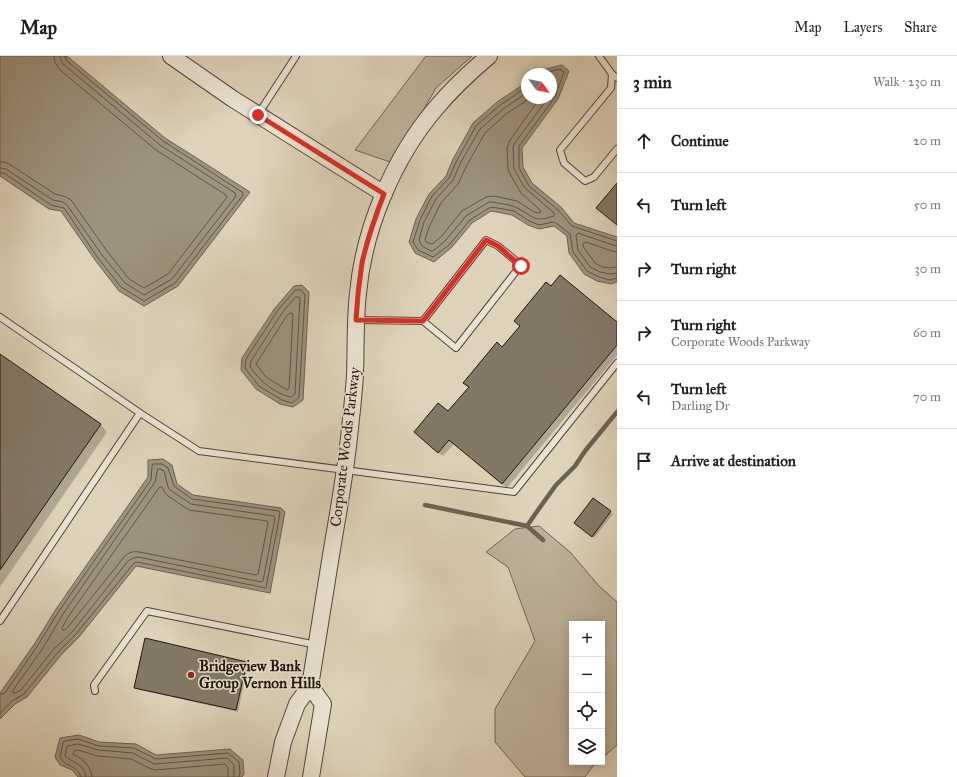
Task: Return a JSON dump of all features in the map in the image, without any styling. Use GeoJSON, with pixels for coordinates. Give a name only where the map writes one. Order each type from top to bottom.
{"type":"FeatureCollection","features":[{"type":"Feature","properties":{"kind":"street"},"geometry":{"type":"LineString","coordinates":[[171,56],[233,99],[384,194]]}},
{"type":"Feature","properties":{"kind":"street","name":"Corporate Woods Parkway"},"geometry":{"type":"LineString","coordinates":[[276,777],[283,742],[297,704],[310,686],[345,470],[354,374],[358,292],[362,263],[374,218],[388,184],[404,154],[422,126],[436,107],[469,73],[489,56]]}},
{"type":"Feature","properties":{"kind":"street"},"geometry":{"type":"LineString","coordinates":[[310,686],[323,704],[311,777]]}},
{"type":"Feature","properties":{"kind":"lane"},"geometry":{"type":"LineString","coordinates":[[258,115],[296,56]]}},
{"type":"Feature","properties":{"kind":"lane"},"geometry":{"type":"LineString","coordinates":[[599,56],[614,76],[611,88],[560,150],[564,163],[585,181],[594,177],[617,149]]}},
{"type":"Feature","properties":{"kind":"lane"},"geometry":{"type":"LineString","coordinates":[[356,320],[423,321],[456,348],[521,266],[498,246],[486,240],[423,321]]}},
{"type":"Feature","properties":{"kind":"lane"},"geometry":{"type":"LineString","coordinates":[[0,317],[140,413],[199,451],[514,492],[617,364]]}},
{"type":"Feature","properties":{"kind":"lane"},"geometry":{"type":"LineString","coordinates":[[0,621],[140,413]]}},
{"type":"Feature","properties":{"kind":"lane"},"geometry":{"type":"LineString","coordinates":[[95,691],[94,685],[147,610],[316,645]]}},
{"type":"Feature","properties":{"kind":"shaded area"},"geometry":{"type":"Polygon","coordinates":[[[426,56],[472,56],[436,88],[393,163],[355,150],[426,56]]]}},
{"type":"Feature","properties":{"kind":"shaded area"},"geometry":{"type":"Polygon","coordinates":[[[539,526],[570,552],[599,586],[617,602],[617,745],[605,755],[605,621],[569,621],[569,765],[594,765],[585,777],[525,777],[495,742],[495,709],[535,641],[508,567],[486,552],[515,529],[539,526]]]}},
{"type":"Feature","properties":{"kind":"water"},"geometry":{"type":"Polygon","coordinates":[[[0,56],[67,56],[165,138],[250,192],[178,286],[144,306],[119,291],[95,260],[61,211],[49,209],[0,176],[0,56]]]}},
{"type":"Feature","properties":{"kind":"water"},"geometry":{"type":"Polygon","coordinates":[[[562,65],[569,71],[557,100],[557,68],[550,68],[562,65]]]}},
{"type":"Feature","properties":{"kind":"water"},"geometry":{"type":"Polygon","coordinates":[[[521,86],[521,104],[554,104],[522,148],[523,167],[532,183],[561,207],[574,223],[617,237],[617,282],[611,284],[597,281],[584,274],[569,253],[567,236],[554,226],[539,229],[528,225],[512,215],[491,211],[472,223],[452,247],[434,262],[415,253],[409,242],[416,219],[429,194],[446,176],[453,159],[473,123],[497,102],[521,86]]]}},
{"type":"Feature","properties":{"kind":"water"},"geometry":{"type":"Polygon","coordinates":[[[302,285],[309,292],[303,400],[293,407],[280,404],[256,389],[241,370],[242,358],[275,308],[294,286],[302,285]]]}},
{"type":"Feature","properties":{"kind":"water"},"geometry":{"type":"Polygon","coordinates":[[[163,459],[172,465],[177,484],[193,495],[281,508],[285,512],[270,593],[136,566],[79,637],[61,655],[27,697],[15,704],[0,719],[0,693],[35,643],[56,609],[148,477],[148,460],[163,459]]]}},
{"type":"Feature","properties":{"kind":"water"},"geometry":{"type":"Polygon","coordinates":[[[79,735],[99,742],[136,744],[156,755],[230,749],[243,760],[244,774],[242,777],[78,777],[72,770],[60,765],[55,757],[60,738],[79,735]]]}},
{"type":"Feature","properties":{"kind":"building"},"geometry":{"type":"Polygon","coordinates":[[[617,183],[617,225],[596,208],[617,183]]]}},
{"type":"Feature","properties":{"kind":"building"},"geometry":{"type":"Polygon","coordinates":[[[560,275],[617,322],[617,345],[502,484],[449,440],[438,453],[414,432],[438,403],[448,411],[469,387],[463,383],[497,342],[502,347],[520,326],[514,321],[546,282],[551,286],[560,275]]]}},
{"type":"Feature","properties":{"kind":"building"},"geometry":{"type":"Polygon","coordinates":[[[0,354],[101,424],[0,570],[0,354]]]}},
{"type":"Feature","properties":{"kind":"building"},"geometry":{"type":"Polygon","coordinates":[[[593,498],[611,511],[592,537],[574,523],[593,498]]]}},
{"type":"Feature","properties":{"kind":"building","name":"Bridgeview Bank Group Vernon Hills"},"geometry":{"type":"Polygon","coordinates":[[[145,638],[247,662],[236,710],[134,688],[145,638]]]}},
{"type":"Feature","properties":{"kind":"waterway"},"geometry":{"type":"LineString","coordinates":[[527,526],[556,485],[575,466],[585,451],[617,412]]}},
{"type":"Feature","properties":{"kind":"waterway"},"geometry":{"type":"LineString","coordinates":[[425,505],[527,526],[543,540]]}},
{"type":"Feature","properties":{"kind":"place","name":"Bridgeview Bank Group Vernon Hills"},"geometry":{"type":"Point","coordinates":[191,675]}},
{"type":"Feature","properties":{"kind":"route"},"geometry":{"type":"LineString","coordinates":[[258,115],[384,194],[374,218],[362,263],[356,320],[423,321],[486,240],[498,246],[521,266]]}}]}
